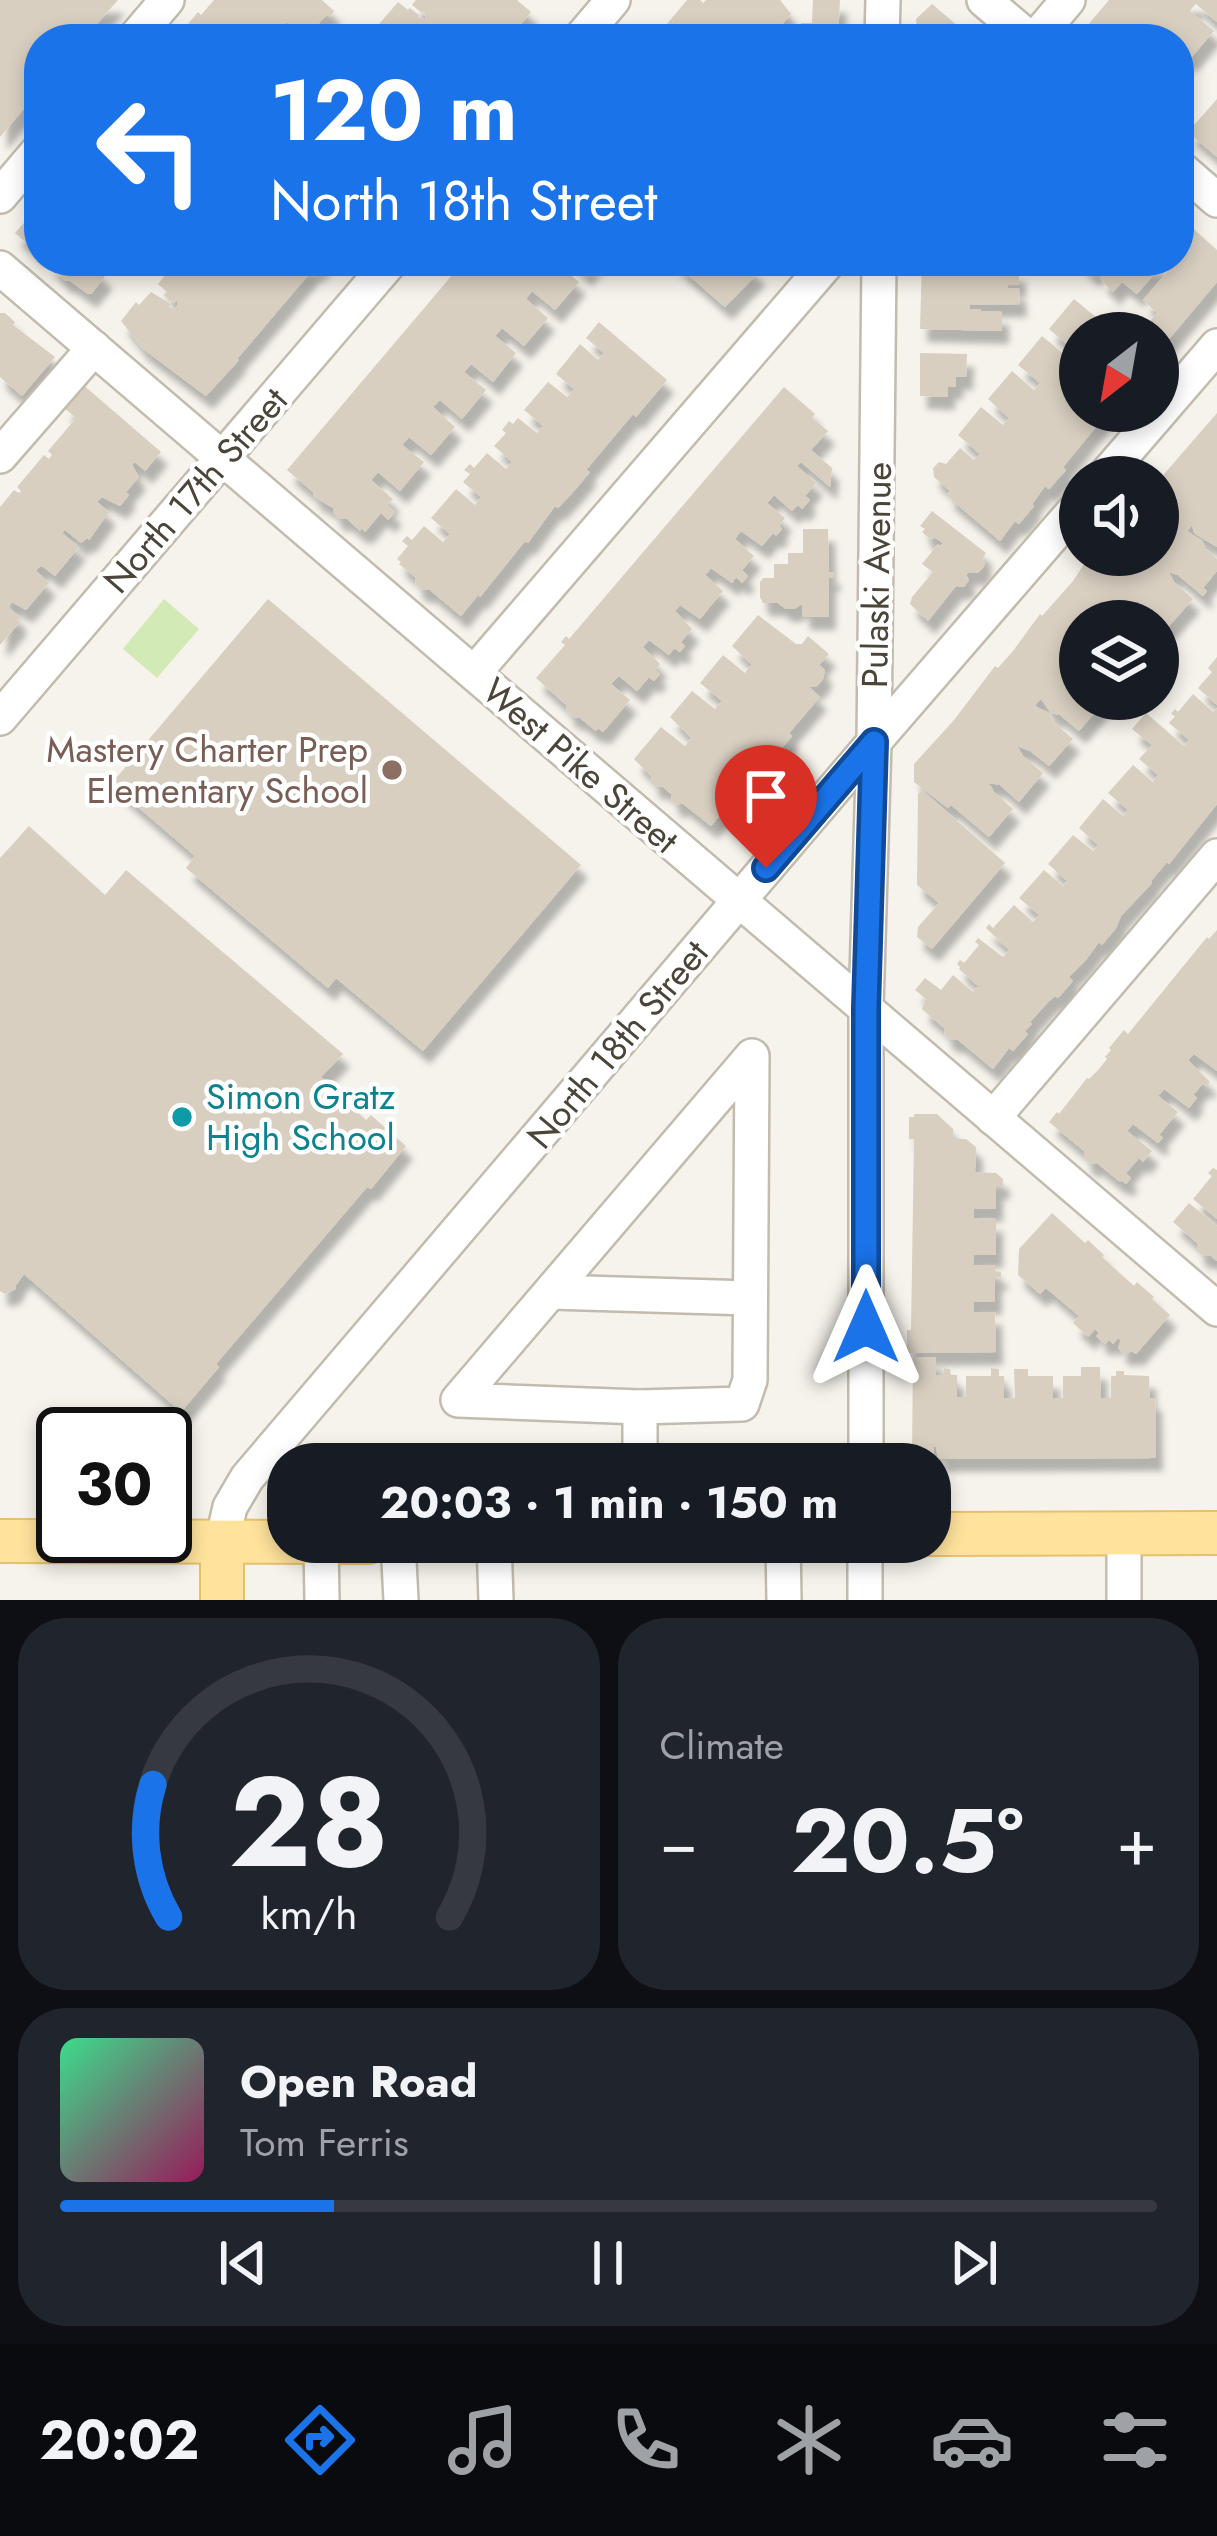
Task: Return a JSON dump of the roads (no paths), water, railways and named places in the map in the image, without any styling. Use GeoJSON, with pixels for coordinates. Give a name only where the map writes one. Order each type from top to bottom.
{"type":"FeatureCollection","features":[{"type":"Feature","properties":{"kind":"main road"},"geometry":{"type":"LineString","coordinates":[[951,1534],[1217,1534]]}},
{"type":"Feature","properties":{"kind":"main road"},"geometry":{"type":"LineString","coordinates":[[0,1541],[267,1542]]}},
{"type":"Feature","properties":{"kind":"main road"},"geometry":{"type":"LineString","coordinates":[[222,1541],[222,1600]]}},
{"type":"Feature","properties":{"kind":"street"},"geometry":{"type":"LineString","coordinates":[[147,24],[167,0]]}},
{"type":"Feature","properties":{"kind":"street"},"geometry":{"type":"LineString","coordinates":[[593,24],[614,0]]}},
{"type":"Feature","properties":{"kind":"street"},"geometry":{"type":"LineString","coordinates":[[984,0],[1014,24]]}},
{"type":"Feature","properties":{"kind":"street"},"geometry":{"type":"LineString","coordinates":[[1046,24],[1068,0]]}},
{"type":"Feature","properties":{"kind":"street"},"geometry":{"type":"LineString","coordinates":[[0,196],[24,168]]}},
{"type":"Feature","properties":{"kind":"street"},"geometry":{"type":"LineString","coordinates":[[1194,180],[1217,200]]}},
{"type":"Feature","properties":{"kind":"street","name":"West Pike Street"},"geometry":{"type":"LineString","coordinates":[[0,268],[1217,1309]]}},
{"type":"Feature","properties":{"kind":"street","name":"North 17th Street"},"geometry":{"type":"LineString","coordinates":[[0,718],[378,276]]}},
{"type":"Feature","properties":{"kind":"street"},"geometry":{"type":"LineString","coordinates":[[474,673],[816,276]]}},
{"type":"Feature","properties":{"kind":"street","name":"Pulaski Avenue"},"geometry":{"type":"LineString","coordinates":[[866,1443],[866,1008],[879,276]]}},
{"type":"Feature","properties":{"kind":"street"},"geometry":{"type":"LineString","coordinates":[[1122,456],[1217,346]]}},
{"type":"Feature","properties":{"kind":"street"},"geometry":{"type":"LineString","coordinates":[[0,456],[94,348]]}},
{"type":"Feature","properties":{"kind":"street","name":"North 18th Street"},"geometry":{"type":"LineString","coordinates":[[222,1541],[230,1508],[248,1478],[1059,528]]}},
{"type":"Feature","properties":{"kind":"street"},"geometry":{"type":"LineString","coordinates":[[993,1118],[1217,856]]}},
{"type":"Feature","properties":{"kind":"street"},"geometry":{"type":"LineString","coordinates":[[752,1056],[750,1380],[742,1404],[640,1407],[458,1400],[551,1292],[752,1056]]}},
{"type":"Feature","properties":{"kind":"street"},"geometry":{"type":"LineString","coordinates":[[551,1292],[751,1298]]}},
{"type":"Feature","properties":{"kind":"street"},"geometry":{"type":"LineString","coordinates":[[640,1407],[640,1443]]}},
{"type":"Feature","properties":{"kind":"street"},"geometry":{"type":"LineString","coordinates":[[1124,1533],[1124,1600]]}},
{"type":"Feature","properties":{"kind":"street"},"geometry":{"type":"LineString","coordinates":[[321,1563],[322,1600]]}},
{"type":"Feature","properties":{"kind":"street"},"geometry":{"type":"LineString","coordinates":[[399,1563],[401,1600]]}},
{"type":"Feature","properties":{"kind":"street"},"geometry":{"type":"LineString","coordinates":[[495,1563],[496,1600]]}},
{"type":"Feature","properties":{"kind":"street"},"geometry":{"type":"LineString","coordinates":[[783,1563],[784,1600]]}},
{"type":"Feature","properties":{"kind":"street"},"geometry":{"type":"LineString","coordinates":[[865,1600],[866,1563]]}},
{"type":"Feature","properties":{"kind":"place","name":"Mastery Charter Prep Elementary School"},"geometry":{"type":"Point","coordinates":[392,770]}},
{"type":"Feature","properties":{"kind":"place","name":"Simon Gratz High School"},"geometry":{"type":"Point","coordinates":[182,1117]}}]}
